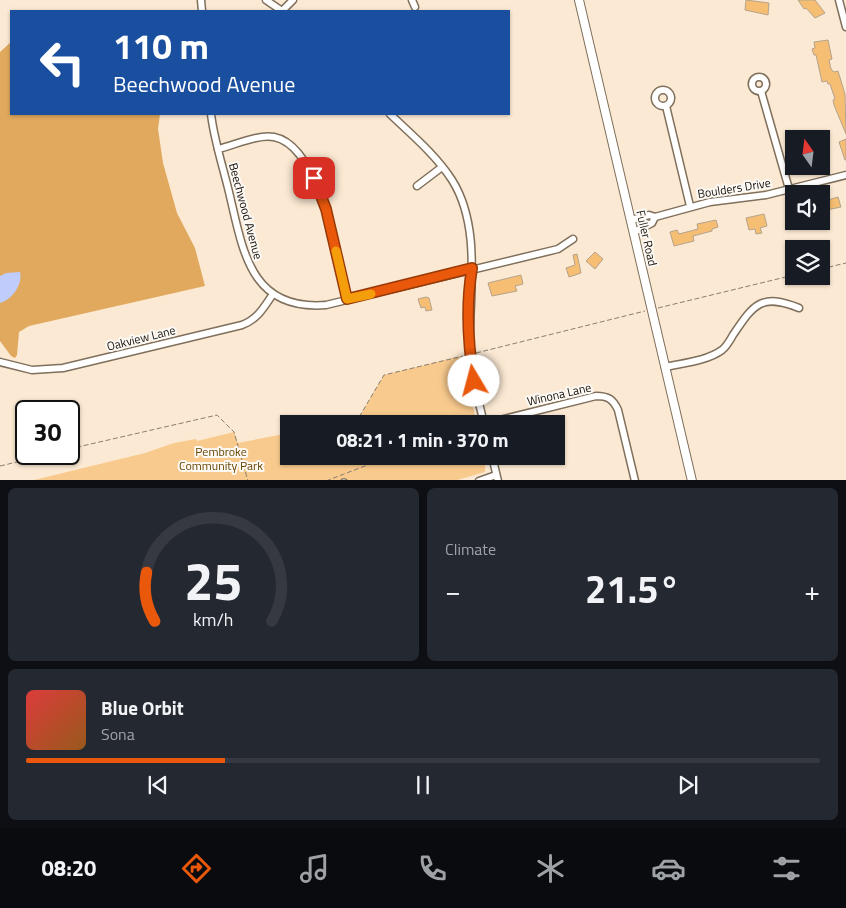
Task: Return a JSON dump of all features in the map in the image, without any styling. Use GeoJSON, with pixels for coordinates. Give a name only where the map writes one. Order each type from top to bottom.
{"type":"FeatureCollection","features":[{"type":"Feature","properties":{"kind":"street"},"geometry":{"type":"LineString","coordinates":[[266,0],[281,10]]}},
{"type":"Feature","properties":{"kind":"street"},"geometry":{"type":"LineString","coordinates":[[283,10],[293,0]]}},
{"type":"Feature","properties":{"kind":"street","name":"Fuller Road"},"geometry":{"type":"LineString","coordinates":[[579,0],[692,480]]}},
{"type":"Feature","properties":{"kind":"street"},"geometry":{"type":"LineString","coordinates":[[839,0],[846,27]]}},
{"type":"Feature","properties":{"kind":"street"},"geometry":{"type":"LineString","coordinates":[[761,90],[788,185]]}},
{"type":"Feature","properties":{"kind":"street"},"geometry":{"type":"LineString","coordinates":[[666,106],[690,206]]}},
{"type":"Feature","properties":{"kind":"street","name":"Beechwood Avenue"},"geometry":{"type":"LineString","coordinates":[[211,115],[245,259],[251,271],[273,294],[284,300],[308,305],[326,305],[472,268],[558,249],[573,239]]}},
{"type":"Feature","properties":{"kind":"street"},"geometry":{"type":"LineString","coordinates":[[391,115],[442,167],[459,192],[467,215],[472,268],[470,282],[470,354],[482,415]]}},
{"type":"Feature","properties":{"kind":"street"},"geometry":{"type":"LineString","coordinates":[[218,149],[273,137],[284,141],[295,151],[314,178],[322,197],[347,299]]}},
{"type":"Feature","properties":{"kind":"street"},"geometry":{"type":"LineString","coordinates":[[417,186],[442,167]]}},
{"type":"Feature","properties":{"kind":"street","name":"Boulders Drive"},"geometry":{"type":"LineString","coordinates":[[808,185],[846,175]]}},
{"type":"Feature","properties":{"kind":"street","name":"Boulders Drive"},"geometry":{"type":"LineString","coordinates":[[631,220],[649,215],[655,217],[690,206],[785,191]]}},
{"type":"Feature","properties":{"kind":"street","name":"Boulders Drive"},"geometry":{"type":"LineString","coordinates":[[634,232],[652,223],[655,217]]}},
{"type":"Feature","properties":{"kind":"street","name":"Oakview Lane"},"geometry":{"type":"LineString","coordinates":[[0,362],[32,370],[63,368],[242,325],[250,322],[260,314],[273,294]]}},
{"type":"Feature","properties":{"kind":"street"},"geometry":{"type":"LineString","coordinates":[[666,367],[707,357],[721,351],[749,311],[762,302],[781,301],[799,308]]}},
{"type":"Feature","properties":{"kind":"street","name":"Winona Lane"},"geometry":{"type":"LineString","coordinates":[[522,415],[603,396],[614,401],[622,424],[634,480]]}},
{"type":"Feature","properties":{"kind":"street"},"geometry":{"type":"LineString","coordinates":[[479,480],[497,478],[494,465]]}},
{"type":"Feature","properties":{"kind":"path"},"geometry":{"type":"LineString","coordinates":[[830,267],[846,263]]}},
{"type":"Feature","properties":{"kind":"path"},"geometry":{"type":"LineString","coordinates":[[360,415],[384,375],[785,277]]}},
{"type":"Feature","properties":{"kind":"path"},"geometry":{"type":"LineString","coordinates":[[80,447],[217,415],[234,432],[248,480]]}},
{"type":"Feature","properties":{"kind":"path"},"geometry":{"type":"LineString","coordinates":[[0,466],[15,462]]}},
{"type":"Feature","properties":{"kind":"path"},"geometry":{"type":"LineString","coordinates":[[326,480],[367,465]]}},
{"type":"Feature","properties":{"kind":"green space"},"geometry":{"type":"Polygon","coordinates":[[[461,356],[475,415],[360,415],[384,375],[461,356]]]}},
{"type":"Feature","properties":{"kind":"green space","name":"Pembroke Community Park"},"geometry":{"type":"Polygon","coordinates":[[[234,432],[238,443],[280,435],[280,465],[485,465],[485,472],[457,480],[34,480],[145,453],[174,443],[196,439],[197,441],[234,432]]]}},
{"type":"Feature","properties":{"kind":"shaded area"},"geometry":{"type":"Polygon","coordinates":[[[10,43],[10,115],[160,115],[158,129],[163,163],[177,213],[195,248],[205,286],[29,326],[19,332],[17,355],[15,358],[11,356],[0,341],[0,52],[10,43]]]}},
{"type":"Feature","properties":{"kind":"water"},"geometry":{"type":"Polygon","coordinates":[[[20,272],[20,281],[16,291],[9,299],[0,303],[0,276],[6,273],[20,272]]]}},
{"type":"Feature","properties":{"kind":"building"},"geometry":{"type":"Polygon","coordinates":[[[746,0],[769,3],[768,15],[745,10],[746,0]]]}},
{"type":"Feature","properties":{"kind":"building"},"geometry":{"type":"Polygon","coordinates":[[[798,0],[815,0],[825,13],[815,18],[806,8],[804,9],[798,0]]]}},
{"type":"Feature","properties":{"kind":"building"},"geometry":{"type":"Polygon","coordinates":[[[828,40],[832,59],[829,60],[831,69],[834,72],[838,71],[845,94],[846,134],[834,105],[833,100],[835,99],[830,84],[827,81],[822,82],[816,55],[814,55],[812,49],[815,48],[814,42],[828,40]]]}},
{"type":"Feature","properties":{"kind":"building"},"geometry":{"type":"Polygon","coordinates":[[[846,139],[846,160],[845,160],[839,142],[846,139]]]}},
{"type":"Feature","properties":{"kind":"building"},"geometry":{"type":"Polygon","coordinates":[[[838,197],[841,207],[830,209],[830,199],[838,197]]]}},
{"type":"Feature","properties":{"kind":"building"},"geometry":{"type":"Polygon","coordinates":[[[764,214],[767,226],[760,228],[762,233],[756,234],[755,229],[749,230],[746,218],[764,214]]]}},
{"type":"Feature","properties":{"kind":"building"},"geometry":{"type":"Polygon","coordinates":[[[716,220],[718,227],[712,229],[712,231],[693,236],[694,241],[674,246],[670,232],[677,230],[679,234],[698,229],[697,224],[716,220]]]}},
{"type":"Feature","properties":{"kind":"building"},"geometry":{"type":"Polygon","coordinates":[[[595,252],[603,259],[595,269],[586,261],[595,252]]]}},
{"type":"Feature","properties":{"kind":"building"},"geometry":{"type":"Polygon","coordinates":[[[577,254],[581,273],[569,277],[566,268],[575,265],[573,255],[577,254]]]}},
{"type":"Feature","properties":{"kind":"building"},"geometry":{"type":"Polygon","coordinates":[[[521,275],[523,284],[515,286],[517,291],[492,296],[488,283],[521,275]]]}},
{"type":"Feature","properties":{"kind":"building"},"geometry":{"type":"Polygon","coordinates":[[[429,298],[432,310],[426,311],[425,307],[421,308],[418,299],[429,298]]]}},
{"type":"Feature","properties":{"kind":"slow traffic"},"geometry":{"type":"LineString","coordinates":[[336,251],[347,299],[371,294]]}},
{"type":"Feature","properties":{"kind":"route"},"geometry":{"type":"LineString","coordinates":[[314,178],[326,209],[347,299],[472,268],[470,282],[470,354],[474,381]]}}]}
